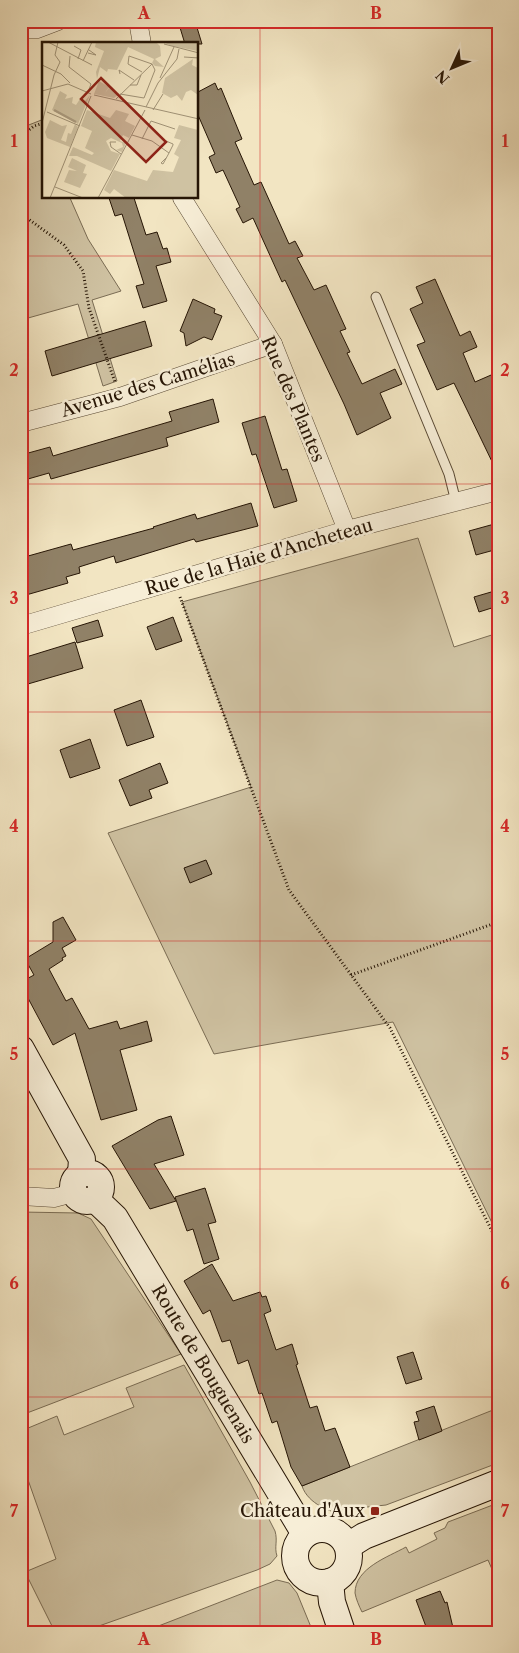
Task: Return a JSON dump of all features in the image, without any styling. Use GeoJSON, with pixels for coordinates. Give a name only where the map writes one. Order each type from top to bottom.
{"type":"FeatureCollection","features":[{"type":"Feature","properties":{"kind":"street"},"geometry":{"type":"LineString","coordinates":[[21,29],[38,28],[58,21]]}},
{"type":"Feature","properties":{"kind":"street"},"geometry":{"type":"LineString","coordinates":[[138,21],[142,42]]}},
{"type":"Feature","properties":{"kind":"street","name":"Rue des Plantes"},"geometry":{"type":"LineString","coordinates":[[183,199],[273,344],[347,530]]}},
{"type":"Feature","properties":{"kind":"street","name":"Avenue des Camélias"},"geometry":{"type":"LineString","coordinates":[[21,423],[120,397],[273,344]]}},
{"type":"Feature","properties":{"kind":"street","name":"Rue de la Haie d'Ancheteau"},"geometry":{"type":"LineString","coordinates":[[21,626],[347,530],[498,491]]}},
{"type":"Feature","properties":{"kind":"street"},"geometry":{"type":"LineString","coordinates":[[21,1049],[82,1159],[83,1189],[54,1198],[21,1196]]}},
{"type":"Feature","properties":{"kind":"street","name":"Route de Bouguenais"},"geometry":{"type":"LineString","coordinates":[[83,1189],[115,1218],[305,1534]]}},
{"type":"Feature","properties":{"kind":"street"},"geometry":{"type":"LineString","coordinates":[[348,1546],[364,1536],[498,1483]]}},
{"type":"Feature","properties":{"kind":"street"},"geometry":{"type":"LineString","coordinates":[[318,1528],[328,1529],[342,1537],[348,1546],[348,1565],[343,1574],[330,1582],[317,1583],[307,1579],[296,1566],[295,1552],[297,1544],[305,1534],[318,1528]]}},
{"type":"Feature","properties":{"kind":"street"},"geometry":{"type":"LineString","coordinates":[[330,1582],[332,1602],[342,1632]]}},
{"type":"Feature","properties":{"kind":"lane"},"geometry":{"type":"LineString","coordinates":[[376,297],[450,474],[456,502]]}},
{"type":"Feature","properties":{"kind":"path"},"geometry":{"type":"LineString","coordinates":[[21,136],[34,126],[42,124]]}},
{"type":"Feature","properties":{"kind":"path"},"geometry":{"type":"LineString","coordinates":[[21,205],[27,218],[64,245],[83,272],[89,308],[120,397]]}},
{"type":"Feature","properties":{"kind":"path"},"geometry":{"type":"LineString","coordinates":[[175,581],[289,890],[390,1028],[498,1243]]}},
{"type":"Feature","properties":{"kind":"path"},"geometry":{"type":"LineString","coordinates":[[351,975],[498,922]]}},
{"type":"Feature","properties":{"kind":"shaded area"},"geometry":{"type":"Polygon","coordinates":[[[42,120],[42,199],[70,199],[88,239],[121,291],[92,300],[117,381],[103,386],[78,304],[21,320],[21,128],[42,120]]]}},
{"type":"Feature","properties":{"kind":"shaded area"},"geometry":{"type":"Polygon","coordinates":[[[418,538],[454,647],[498,633],[498,1235],[393,1022],[214,1054],[108,833],[251,787],[182,602],[418,538]]]}},
{"type":"Feature","properties":{"kind":"shaded area"},"geometry":{"type":"Polygon","coordinates":[[[21,1212],[78,1213],[91,1219],[181,1354],[27,1413],[21,1404],[21,1351],[28,1347],[21,1336],[21,1212]]]}},
{"type":"Feature","properties":{"kind":"shaded area"},"geometry":{"type":"Polygon","coordinates":[[[184,1365],[250,1482],[275,1531],[277,1556],[270,1564],[257,1570],[82,1632],[55,1632],[25,1572],[56,1559],[21,1460],[21,1431],[57,1416],[64,1435],[134,1407],[126,1388],[184,1365]]]}},
{"type":"Feature","properties":{"kind":"shaded area"},"geometry":{"type":"Polygon","coordinates":[[[498,1408],[498,1463],[386,1505],[358,1508],[348,1515],[328,1510],[315,1503],[309,1498],[302,1486],[498,1408]]]}},
{"type":"Feature","properties":{"kind":"shaded area"},"geometry":{"type":"Polygon","coordinates":[[[498,1503],[498,1583],[488,1560],[362,1612],[355,1593],[356,1584],[366,1570],[382,1559],[406,1547],[409,1553],[437,1539],[434,1533],[445,1528],[448,1522],[498,1503]]]}},
{"type":"Feature","properties":{"kind":"shaded area"},"geometry":{"type":"Polygon","coordinates":[[[277,1580],[289,1583],[297,1593],[313,1632],[143,1632],[277,1580]]]}},
{"type":"Feature","properties":{"kind":"building"},"geometry":{"type":"Polygon","coordinates":[[[178,21],[195,21],[202,44],[199,44],[199,42],[184,42],[178,21]]]}},
{"type":"Feature","properties":{"kind":"building"},"geometry":{"type":"Polygon","coordinates":[[[215,83],[218,90],[221,88],[242,139],[235,142],[254,185],[261,182],[289,244],[295,241],[303,256],[297,258],[314,290],[326,285],[346,329],[340,331],[350,352],[347,353],[362,384],[395,369],[402,384],[380,393],[391,418],[357,435],[285,280],[282,282],[253,218],[243,223],[236,209],[240,207],[223,170],[216,173],[209,157],[215,154],[199,117],[199,91],[215,83]]]}},
{"type":"Feature","properties":{"kind":"building"},"geometry":{"type":"Polygon","coordinates":[[[109,199],[134,199],[146,235],[157,232],[163,249],[167,248],[171,262],[156,266],[167,301],[143,308],[136,286],[144,284],[122,214],[115,216],[109,199]]]}},
{"type":"Feature","properties":{"kind":"building"},"geometry":{"type":"Polygon","coordinates":[[[435,279],[460,336],[470,331],[477,347],[463,353],[475,382],[498,372],[498,474],[454,383],[437,390],[417,345],[425,342],[410,309],[423,303],[416,287],[435,279]]]}},
{"type":"Feature","properties":{"kind":"building"},"geometry":{"type":"Polygon","coordinates":[[[193,299],[215,309],[214,313],[222,316],[212,340],[204,337],[186,346],[184,333],[180,331],[193,299]]]}},
{"type":"Feature","properties":{"kind":"building"},"geometry":{"type":"Polygon","coordinates":[[[145,321],[152,346],[52,376],[45,351],[145,321]]]}},
{"type":"Feature","properties":{"kind":"building"},"geometry":{"type":"Polygon","coordinates":[[[213,399],[219,422],[166,438],[168,446],[51,479],[49,473],[21,481],[21,455],[50,447],[53,456],[172,421],[169,412],[213,399]]]}},
{"type":"Feature","properties":{"kind":"building"},"geometry":{"type":"Polygon","coordinates":[[[265,416],[282,470],[287,469],[297,501],[274,508],[256,454],[252,455],[242,423],[265,416]]]}},
{"type":"Feature","properties":{"kind":"building"},"geometry":{"type":"Polygon","coordinates":[[[251,503],[258,526],[196,542],[194,539],[116,563],[114,556],[79,567],[80,573],[66,577],[68,583],[26,595],[24,590],[21,590],[21,558],[71,544],[73,550],[154,528],[195,514],[197,519],[251,503]]]}},
{"type":"Feature","properties":{"kind":"building"},"geometry":{"type":"Polygon","coordinates":[[[498,523],[498,549],[476,555],[469,531],[498,523]]]}},
{"type":"Feature","properties":{"kind":"building"},"geometry":{"type":"Polygon","coordinates":[[[498,590],[498,606],[479,612],[474,597],[498,590]]]}},
{"type":"Feature","properties":{"kind":"building"},"geometry":{"type":"Polygon","coordinates":[[[173,617],[182,641],[156,650],[147,627],[173,617]]]}},
{"type":"Feature","properties":{"kind":"building"},"geometry":{"type":"Polygon","coordinates":[[[98,620],[103,636],[77,643],[72,628],[98,620]]]}},
{"type":"Feature","properties":{"kind":"building"},"geometry":{"type":"Polygon","coordinates":[[[75,642],[83,668],[21,686],[21,663],[27,661],[26,657],[75,642]]]}},
{"type":"Feature","properties":{"kind":"building"},"geometry":{"type":"Polygon","coordinates":[[[141,700],[154,737],[127,746],[114,710],[141,700]]]}},
{"type":"Feature","properties":{"kind":"building"},"geometry":{"type":"Polygon","coordinates":[[[90,739],[100,768],[70,778],[60,750],[90,739]]]}},
{"type":"Feature","properties":{"kind":"building"},"geometry":{"type":"Polygon","coordinates":[[[160,763],[168,783],[149,790],[152,798],[130,806],[119,780],[160,763]]]}},
{"type":"Feature","properties":{"kind":"building"},"geometry":{"type":"Polygon","coordinates":[[[206,860],[212,874],[190,883],[184,868],[206,860]]]}},
{"type":"Feature","properties":{"kind":"building"},"geometry":{"type":"Polygon","coordinates":[[[63,917],[76,940],[62,948],[66,956],[49,969],[66,1001],[72,998],[89,1029],[117,1021],[120,1029],[147,1021],[152,1041],[120,1050],[137,1110],[101,1120],[75,1033],[53,1045],[21,985],[21,982],[34,975],[25,959],[53,942],[53,922],[63,917]]]}},
{"type":"Feature","properties":{"kind":"building"},"geometry":{"type":"Polygon","coordinates":[[[171,1116],[184,1155],[154,1164],[176,1201],[150,1209],[112,1146],[158,1120],[171,1116]]]}},
{"type":"Feature","properties":{"kind":"building"},"geometry":{"type":"Polygon","coordinates":[[[205,1188],[216,1222],[208,1224],[219,1259],[204,1264],[193,1229],[187,1231],[175,1197],[205,1188]]]}},
{"type":"Feature","properties":{"kind":"building"},"geometry":{"type":"Polygon","coordinates":[[[212,1264],[233,1301],[260,1292],[262,1297],[266,1296],[271,1311],[264,1314],[276,1350],[292,1344],[298,1364],[296,1365],[310,1408],[317,1406],[325,1431],[335,1428],[350,1467],[302,1486],[291,1467],[277,1421],[272,1423],[262,1393],[259,1394],[248,1360],[238,1364],[230,1340],[222,1342],[210,1310],[203,1314],[184,1281],[212,1264]]]}},
{"type":"Feature","properties":{"kind":"building"},"geometry":{"type":"Polygon","coordinates":[[[413,1352],[422,1379],[406,1384],[397,1357],[413,1352]]]}},
{"type":"Feature","properties":{"kind":"building"},"geometry":{"type":"Polygon","coordinates":[[[434,1406],[442,1431],[419,1440],[414,1422],[419,1421],[416,1412],[434,1406]]]}},
{"type":"Feature","properties":{"kind":"building"},"geometry":{"type":"Polygon","coordinates":[[[440,1591],[445,1603],[447,1602],[454,1632],[428,1632],[416,1600],[440,1591]]]}},
{"type":"Feature","properties":{"kind":"place","name":"Château d'Aux"},"geometry":{"type":"Point","coordinates":[375,1511]}}]}
